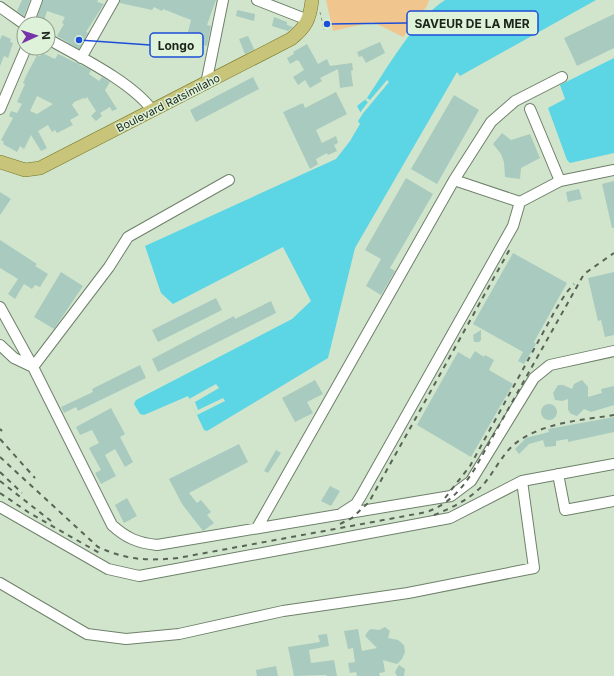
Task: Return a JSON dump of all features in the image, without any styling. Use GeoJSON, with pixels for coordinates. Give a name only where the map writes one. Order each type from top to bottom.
{"type":"FeatureCollection","features":[{"type":"Feature","properties":{"kind":"main road","name":"Boulevard Ratsimilaho"},"geometry":{"type":"LineString","coordinates":[[0,162],[25,170],[40,168],[291,39],[303,30],[315,3]]}},
{"type":"Feature","properties":{"kind":"street"},"geometry":{"type":"LineString","coordinates":[[31,16],[37,0]]}},
{"type":"Feature","properties":{"kind":"street"},"geometry":{"type":"LineString","coordinates":[[81,58],[114,0]]}},
{"type":"Feature","properties":{"kind":"street"},"geometry":{"type":"LineString","coordinates":[[206,84],[223,0]]}},
{"type":"Feature","properties":{"kind":"street"},"geometry":{"type":"LineString","coordinates":[[257,0],[308,20]]}},
{"type":"Feature","properties":{"kind":"street"},"geometry":{"type":"LineString","coordinates":[[0,7],[16,18]]}},
{"type":"Feature","properties":{"kind":"street"},"geometry":{"type":"LineString","coordinates":[[56,44],[128,88],[152,110]]}},
{"type":"Feature","properties":{"kind":"street"},"geometry":{"type":"LineString","coordinates":[[0,109],[23,56]]}},
{"type":"Feature","properties":{"kind":"street"},"geometry":{"type":"LineString","coordinates":[[257,528],[454,180],[491,122],[515,101],[562,77]]}},
{"type":"Feature","properties":{"kind":"street"},"geometry":{"type":"LineString","coordinates":[[530,109],[560,181]]}},
{"type":"Feature","properties":{"kind":"street"},"geometry":{"type":"LineString","coordinates":[[339,515],[356,504],[361,496],[513,226],[520,202],[560,181],[614,170]]}},
{"type":"Feature","properties":{"kind":"street"},"geometry":{"type":"LineString","coordinates":[[33,367],[109,267],[128,237],[229,180]]}},
{"type":"Feature","properties":{"kind":"street"},"geometry":{"type":"LineString","coordinates":[[454,180],[520,202]]}},
{"type":"Feature","properties":{"kind":"street"},"geometry":{"type":"LineString","coordinates":[[0,307],[33,367],[112,524],[124,536],[140,543],[157,545],[445,498],[461,490],[471,481],[534,378],[550,365],[614,350]]}},
{"type":"Feature","properties":{"kind":"street"},"geometry":{"type":"LineString","coordinates":[[0,345],[14,358],[33,367]]}},
{"type":"Feature","properties":{"kind":"street"},"geometry":{"type":"LineString","coordinates":[[0,507],[108,570],[139,576],[450,518],[522,481],[614,464]]}},
{"type":"Feature","properties":{"kind":"street"},"geometry":{"type":"LineString","coordinates":[[558,474],[565,510],[614,500]]}},
{"type":"Feature","properties":{"kind":"street"},"geometry":{"type":"LineString","coordinates":[[0,583],[87,634],[126,639],[179,634],[283,611],[416,592],[534,568],[522,481]]}},
{"type":"Feature","properties":{"kind":"path"},"geometry":{"type":"LineString","coordinates":[[315,3],[324,30]]}},
{"type":"Feature","properties":{"kind":"shaded area"},"geometry":{"type":"Polygon","coordinates":[[[326,0],[429,0],[427,6],[403,37],[373,22],[333,31],[326,0]]]}},
{"type":"Feature","properties":{"kind":"water"},"geometry":{"type":"Polygon","coordinates":[[[445,0],[596,0],[460,76],[457,72],[355,248],[328,358],[207,431],[204,430],[188,396],[144,415],[140,414],[134,404],[136,400],[292,319],[311,301],[283,247],[173,304],[161,293],[145,246],[336,159],[350,141],[360,124],[358,121],[362,115],[357,106],[367,98],[412,32],[423,19],[445,0]]]}},
{"type":"Feature","properties":{"kind":"water"},"geometry":{"type":"Polygon","coordinates":[[[614,58],[614,153],[570,163],[567,160],[548,108],[565,99],[560,85],[614,58]]]}},
{"type":"Feature","properties":{"kind":"pier"},"geometry":{"type":"Polygon","coordinates":[[[387,80],[389,82],[360,117],[359,114],[368,102],[365,100],[367,98],[370,100],[387,80]]]}},
{"type":"Feature","properties":{"kind":"pier"},"geometry":{"type":"Polygon","coordinates":[[[216,384],[219,388],[195,402],[198,410],[223,398],[225,401],[197,415],[189,399],[216,384]]]}},
{"type":"Feature","properties":{"kind":"building"},"geometry":{"type":"Polygon","coordinates":[[[22,0],[30,0],[24,16],[17,11],[22,0]]]}},
{"type":"Feature","properties":{"kind":"building"},"geometry":{"type":"Polygon","coordinates":[[[43,0],[98,0],[97,2],[104,4],[86,32],[88,33],[79,49],[57,36],[64,24],[62,23],[65,17],[47,11],[45,16],[38,16],[43,0]]]}},
{"type":"Feature","properties":{"kind":"building"},"geometry":{"type":"Polygon","coordinates":[[[120,0],[216,0],[207,25],[211,26],[207,46],[194,43],[196,33],[188,32],[191,20],[163,9],[162,11],[154,7],[152,10],[120,3],[120,0]]]}},
{"type":"Feature","properties":{"kind":"building"},"geometry":{"type":"Polygon","coordinates":[[[237,10],[255,14],[254,21],[236,16],[237,10]]]}},
{"type":"Feature","properties":{"kind":"building"},"geometry":{"type":"Polygon","coordinates":[[[614,14],[614,48],[577,66],[564,38],[614,14]]]}},
{"type":"Feature","properties":{"kind":"building"},"geometry":{"type":"Polygon","coordinates":[[[274,17],[287,22],[287,25],[293,27],[288,31],[272,26],[274,17]]]}},
{"type":"Feature","properties":{"kind":"building"},"geometry":{"type":"Polygon","coordinates":[[[2,35],[11,39],[10,42],[13,43],[8,58],[4,56],[0,66],[0,40],[2,35]]]}},
{"type":"Feature","properties":{"kind":"building"},"geometry":{"type":"Polygon","coordinates":[[[248,36],[254,49],[245,54],[239,39],[248,36]]]}},
{"type":"Feature","properties":{"kind":"building"},"geometry":{"type":"Polygon","coordinates":[[[380,42],[385,53],[366,63],[362,56],[359,57],[357,52],[380,42]]]}},
{"type":"Feature","properties":{"kind":"building"},"geometry":{"type":"Polygon","coordinates":[[[307,44],[318,64],[327,59],[330,66],[352,63],[353,70],[351,71],[353,86],[340,88],[338,69],[320,78],[322,81],[310,88],[305,80],[298,85],[293,77],[304,70],[299,61],[297,60],[290,64],[287,58],[294,54],[293,52],[307,44]]]}},
{"type":"Feature","properties":{"kind":"building"},"geometry":{"type":"Polygon","coordinates":[[[58,54],[91,70],[89,74],[99,81],[102,77],[110,82],[105,90],[117,109],[112,111],[110,107],[100,113],[102,116],[96,121],[91,116],[96,111],[87,97],[74,102],[72,105],[79,115],[70,120],[73,125],[57,133],[55,130],[52,132],[48,125],[38,131],[47,148],[41,151],[31,135],[24,149],[20,146],[17,152],[3,144],[4,142],[1,140],[13,118],[9,116],[11,111],[17,113],[22,104],[17,102],[25,84],[23,83],[36,56],[48,56],[55,59],[58,54]],[[37,96],[30,111],[37,114],[53,104],[37,96]]]}},
{"type":"Feature","properties":{"kind":"building"},"geometry":{"type":"Polygon","coordinates":[[[253,77],[259,89],[196,122],[190,110],[253,77]]]}},
{"type":"Feature","properties":{"kind":"building"},"geometry":{"type":"Polygon","coordinates":[[[336,92],[347,114],[316,130],[322,143],[336,136],[338,143],[334,145],[337,151],[328,155],[327,153],[316,159],[318,164],[310,169],[283,112],[303,103],[305,108],[336,92]]]}},
{"type":"Feature","properties":{"kind":"building"},"geometry":{"type":"Polygon","coordinates":[[[454,95],[479,110],[437,184],[411,169],[454,95]]]}},
{"type":"Feature","properties":{"kind":"building"},"geometry":{"type":"Polygon","coordinates":[[[502,133],[511,140],[530,134],[540,158],[521,168],[520,179],[505,177],[504,162],[501,154],[493,144],[502,133]]]}},
{"type":"Feature","properties":{"kind":"building"},"geometry":{"type":"Polygon","coordinates":[[[406,178],[433,194],[390,268],[395,271],[381,295],[366,286],[381,259],[365,250],[406,178]]]}},
{"type":"Feature","properties":{"kind":"building"},"geometry":{"type":"Polygon","coordinates":[[[614,181],[614,228],[612,228],[602,184],[614,181]]]}},
{"type":"Feature","properties":{"kind":"building"},"geometry":{"type":"Polygon","coordinates":[[[579,189],[582,199],[568,202],[566,192],[579,189]]]}},
{"type":"Feature","properties":{"kind":"building"},"geometry":{"type":"Polygon","coordinates":[[[0,192],[11,199],[0,215],[0,192]]]}},
{"type":"Feature","properties":{"kind":"building"},"geometry":{"type":"Polygon","coordinates":[[[0,240],[37,264],[35,266],[48,274],[40,287],[35,285],[32,289],[24,284],[15,299],[8,294],[18,279],[0,268],[0,240]]]}},
{"type":"Feature","properties":{"kind":"building"},"geometry":{"type":"Polygon","coordinates":[[[513,253],[567,283],[534,342],[536,344],[524,364],[518,361],[523,352],[473,324],[513,253]]]}},
{"type":"Feature","properties":{"kind":"building"},"geometry":{"type":"Polygon","coordinates":[[[61,272],[83,286],[54,329],[34,317],[61,272]]]}},
{"type":"Feature","properties":{"kind":"building"},"geometry":{"type":"Polygon","coordinates":[[[614,272],[614,335],[605,337],[601,320],[598,321],[588,278],[614,272]]]}},
{"type":"Feature","properties":{"kind":"building"},"geometry":{"type":"Polygon","coordinates":[[[216,298],[222,310],[158,342],[152,330],[216,298]]]}},
{"type":"Feature","properties":{"kind":"building"},"geometry":{"type":"Polygon","coordinates":[[[271,301],[276,313],[158,372],[152,359],[234,316],[235,319],[271,301]]]}},
{"type":"Feature","properties":{"kind":"building"},"geometry":{"type":"Polygon","coordinates":[[[481,330],[481,340],[479,342],[474,342],[473,335],[481,330]]]}},
{"type":"Feature","properties":{"kind":"building"},"geometry":{"type":"Polygon","coordinates":[[[475,351],[484,357],[485,355],[494,360],[489,370],[513,384],[471,457],[417,425],[458,352],[470,359],[475,351]]]}},
{"type":"Feature","properties":{"kind":"building"},"geometry":{"type":"Polygon","coordinates":[[[140,365],[146,378],[78,411],[76,407],[64,413],[61,407],[93,392],[92,389],[140,365]]]}},
{"type":"Feature","properties":{"kind":"building"},"geometry":{"type":"Polygon","coordinates":[[[315,380],[323,394],[307,402],[313,413],[295,422],[282,398],[315,380]]]}},
{"type":"Feature","properties":{"kind":"building"},"geometry":{"type":"Polygon","coordinates":[[[582,380],[588,387],[588,397],[602,393],[601,389],[614,386],[614,405],[591,412],[584,409],[577,416],[571,414],[568,410],[568,399],[562,401],[555,400],[553,393],[558,385],[563,385],[572,389],[574,384],[582,380]]]}},
{"type":"Feature","properties":{"kind":"building"},"geometry":{"type":"Polygon","coordinates":[[[549,404],[555,406],[557,412],[555,418],[549,420],[543,418],[541,412],[543,406],[549,404]]]}},
{"type":"Feature","properties":{"kind":"building"},"geometry":{"type":"Polygon","coordinates":[[[111,408],[125,434],[120,437],[133,462],[125,467],[115,449],[105,455],[116,476],[101,484],[95,473],[101,470],[89,448],[99,443],[92,430],[80,435],[76,427],[111,408]]]}},
{"type":"Feature","properties":{"kind":"building"},"geometry":{"type":"Polygon","coordinates":[[[614,417],[614,432],[568,442],[568,439],[556,441],[556,446],[545,447],[543,440],[529,444],[519,454],[515,449],[526,438],[549,432],[548,429],[614,417]]]}},
{"type":"Feature","properties":{"kind":"building"},"geometry":{"type":"Polygon","coordinates":[[[239,444],[248,462],[189,493],[197,503],[201,500],[211,512],[207,515],[214,523],[203,531],[182,504],[169,479],[239,444]]]}},
{"type":"Feature","properties":{"kind":"building"},"geometry":{"type":"Polygon","coordinates":[[[276,450],[281,453],[268,473],[264,471],[276,450]]]}},
{"type":"Feature","properties":{"kind":"building"},"geometry":{"type":"Polygon","coordinates":[[[330,486],[340,491],[331,506],[321,501],[330,486]]]}},
{"type":"Feature","properties":{"kind":"building"},"geometry":{"type":"Polygon","coordinates":[[[127,498],[137,516],[124,523],[115,505],[127,498]]]}},
{"type":"Feature","properties":{"kind":"building"},"geometry":{"type":"Polygon","coordinates":[[[385,627],[390,631],[388,638],[398,640],[404,645],[405,652],[402,659],[397,664],[383,660],[385,672],[379,673],[380,676],[357,676],[356,672],[350,673],[348,663],[355,662],[353,648],[348,649],[344,631],[358,629],[362,651],[377,648],[365,636],[368,631],[371,629],[379,630],[385,627]]]}},
{"type":"Feature","properties":{"kind":"building"},"geometry":{"type":"Polygon","coordinates":[[[327,634],[329,646],[309,650],[311,663],[334,660],[337,676],[294,676],[288,647],[320,642],[318,635],[327,634]]]}},
{"type":"Feature","properties":{"kind":"building"},"geometry":{"type":"Polygon","coordinates":[[[399,665],[405,669],[404,676],[397,676],[395,672],[399,665]]]}},
{"type":"Feature","properties":{"kind":"building"},"geometry":{"type":"Polygon","coordinates":[[[276,666],[278,676],[257,676],[256,670],[276,666]]]}},
{"type":"Feature","properties":{"kind":"railway"},"geometry":{"type":"LineString","coordinates":[[340,524],[352,518],[369,502],[511,247]]}},
{"type":"Feature","properties":{"kind":"railway"},"geometry":{"type":"LineString","coordinates":[[0,457],[98,547],[118,555],[128,557],[146,559],[178,558],[427,512],[449,500],[469,477],[584,274],[614,253]]}},
{"type":"Feature","properties":{"kind":"railway"},"geometry":{"type":"LineString","coordinates":[[445,498],[470,466],[556,309],[566,293],[574,284]]}},
{"type":"Feature","properties":{"kind":"railway"},"geometry":{"type":"LineString","coordinates":[[434,515],[460,503],[478,490],[514,444],[520,440],[553,425],[614,415]]}},
{"type":"Feature","properties":{"kind":"railway"},"geometry":{"type":"LineString","coordinates":[[0,439],[35,478]]}},
{"type":"Feature","properties":{"kind":"railway"},"geometry":{"type":"LineString","coordinates":[[0,472],[22,493]]}},
{"type":"Feature","properties":{"kind":"railway"},"geometry":{"type":"LineString","coordinates":[[0,481],[51,521]]}},
{"type":"Feature","properties":{"kind":"railway"},"geometry":{"type":"LineString","coordinates":[[0,493],[28,512],[101,554]]}},
{"type":"Feature","properties":{"kind":"place","name":"SAVEUR DE LA MER"},"geometry":{"type":"Point","coordinates":[327,24]}},
{"type":"Feature","properties":{"kind":"place","name":"Longo"},"geometry":{"type":"Point","coordinates":[79,40]}}]}
